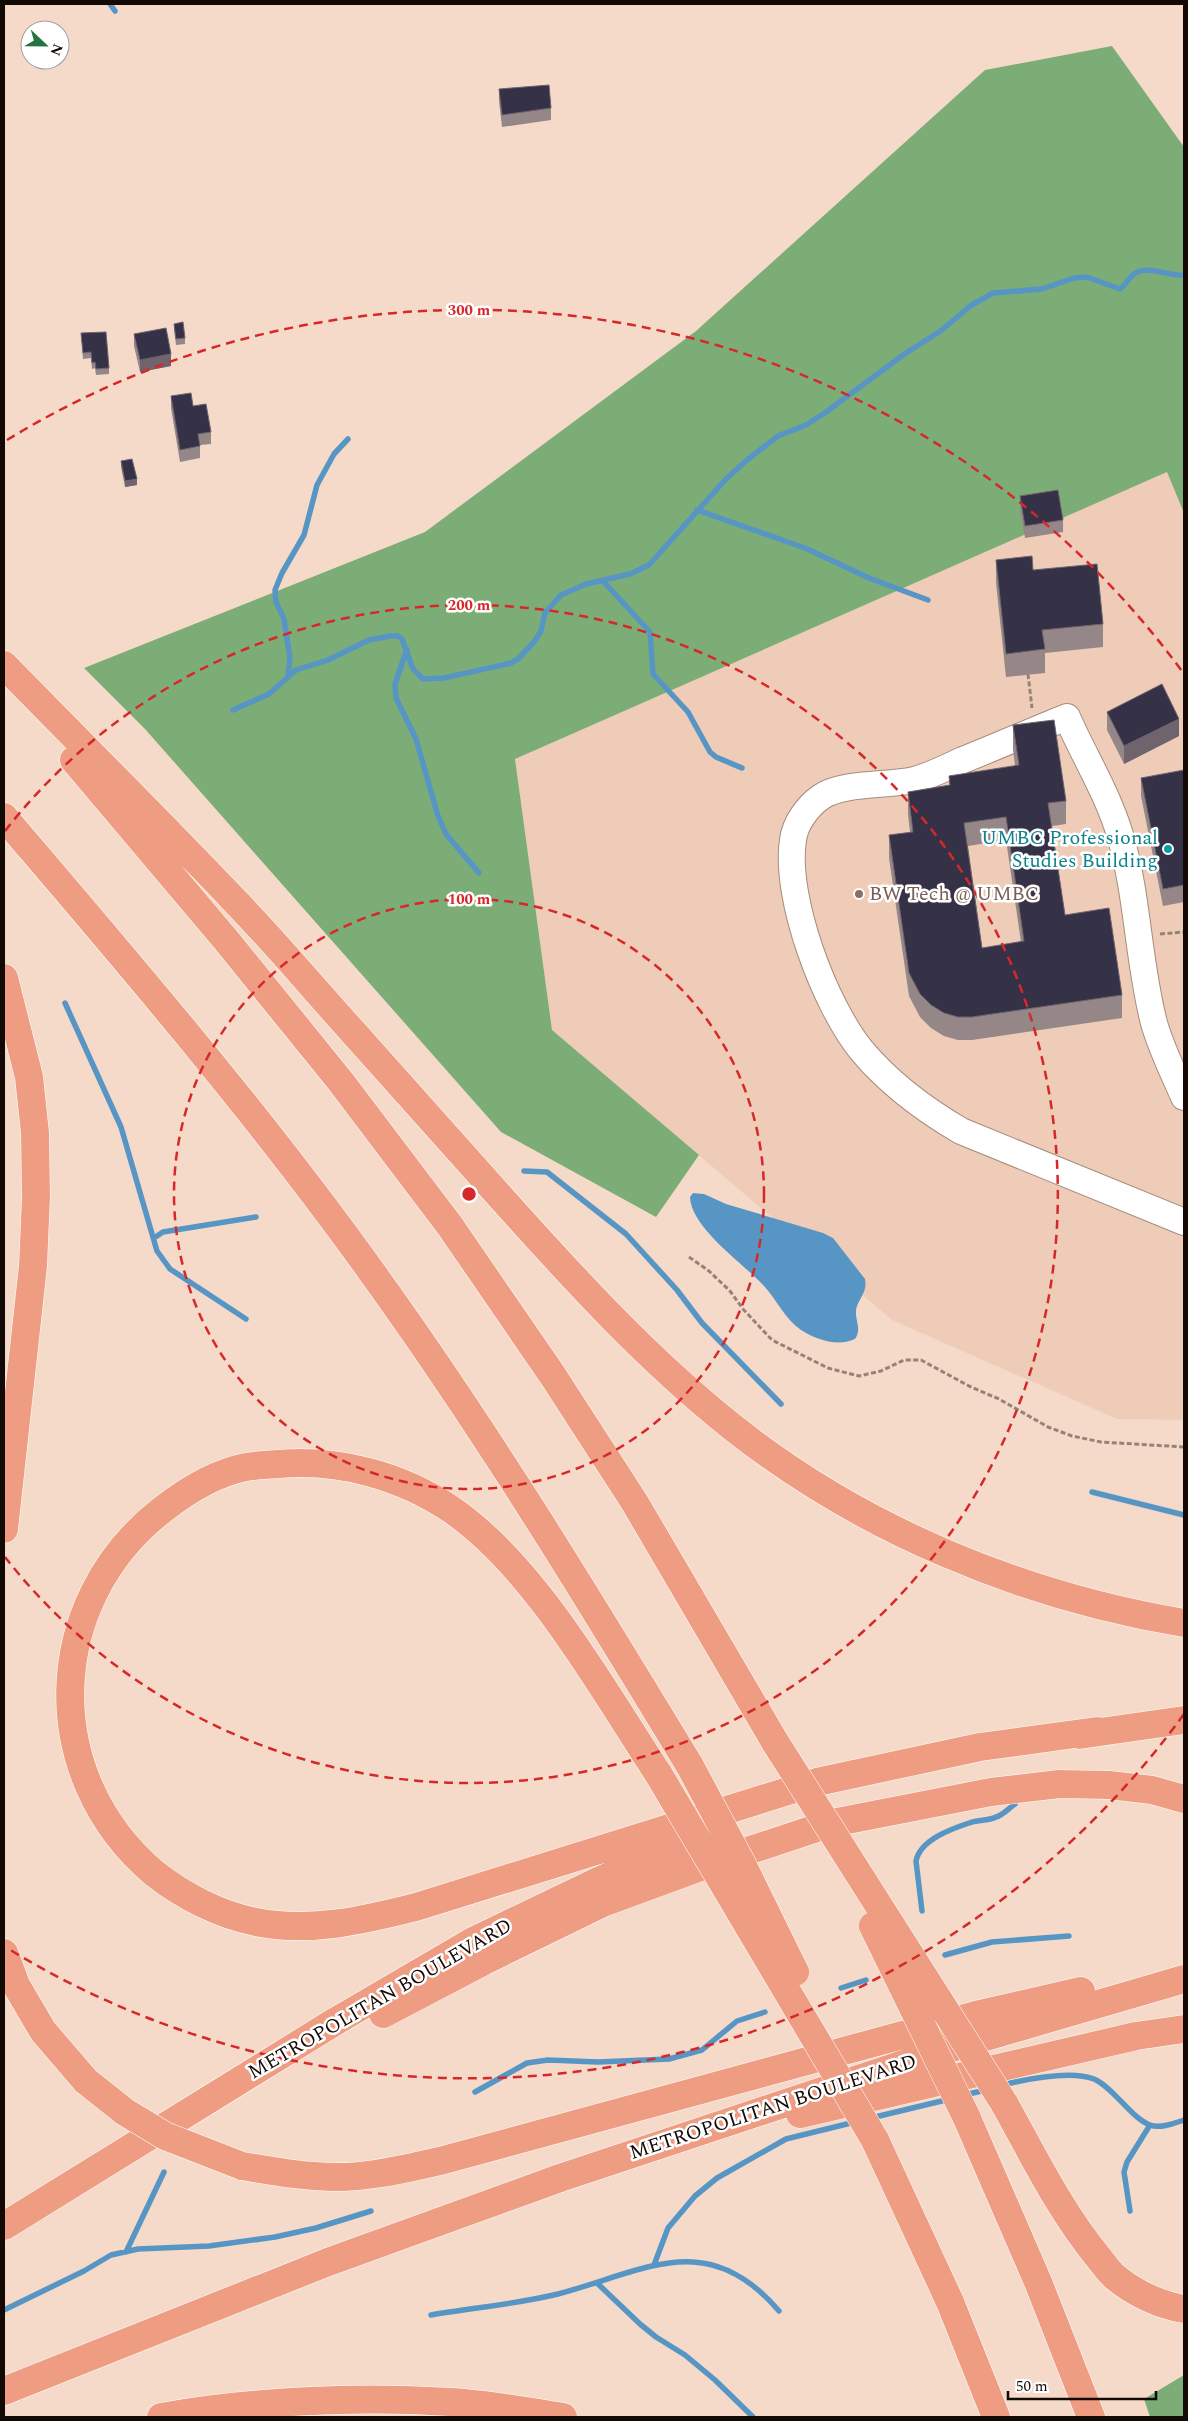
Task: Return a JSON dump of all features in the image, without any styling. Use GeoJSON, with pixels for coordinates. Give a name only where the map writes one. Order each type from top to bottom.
{"type":"FeatureCollection","features":[{"type":"Feature","properties":{"kind":"highway"},"geometry":{"type":"LineString","coordinates":[[4,665],[235,901],[596,1302],[661,1366],[733,1428],[798,1474],[851,1506],[969,1563],[1026,1583],[1101,1605],[1184,1623]]}},
{"type":"Feature","properties":{"kind":"highway"},"geometry":{"type":"LineString","coordinates":[[4,677],[232,947],[341,1082],[450,1226],[553,1376],[635,1504],[775,1742],[1004,2103],[1067,2214],[1088,2245],[1115,2277],[1142,2294],[1172,2307],[1184,2309]]}},
{"type":"Feature","properties":{"kind":"highway"},"geometry":{"type":"LineString","coordinates":[[4,817],[151,988],[263,1126],[370,1270],[486,1437],[555,1543],[690,1766],[741,1862],[875,2140],[950,2302],[996,2417]]}},
{"type":"Feature","properties":{"kind":"highway"},"geometry":{"type":"LineString","coordinates":[[4,978],[28,1077],[35,1133],[36,1197],[32,1266],[4,1529]]}},
{"type":"Feature","properties":{"kind":"highway"},"geometry":{"type":"LineString","coordinates":[[875,2140],[659,1775],[566,1634],[520,1575],[484,1536],[451,1510],[410,1487],[370,1472],[330,1463],[245,1467],[208,1481],[176,1499],[144,1524],[116,1554],[95,1588],[79,1626],[70,1673],[70,1726],[81,1768],[104,1817],[132,1854],[167,1884],[208,1907],[255,1922],[290,1926],[353,1923],[416,1907],[817,1782],[980,1747],[1097,1731]]}},
{"type":"Feature","properties":{"kind":"highway","name":"METROPOLITAN BOULEVARD"},"geometry":{"type":"LineString","coordinates":[[4,2226],[336,2021],[473,1941],[596,1882],[704,1834],[822,1796],[982,1753],[1097,1731],[1184,1720]]}},
{"type":"Feature","properties":{"kind":"highway"},"geometry":{"type":"LineString","coordinates":[[775,1742],[880,1939],[966,2116],[1038,2282],[1091,2417]]}},
{"type":"Feature","properties":{"kind":"highway"},"geometry":{"type":"LineString","coordinates":[[118,2156],[484,1961],[605,1902],[714,1862],[832,1823],[991,1792],[1059,1784],[1108,1785],[1152,1790],[1184,1799]]}},
{"type":"Feature","properties":{"kind":"highway"},"geometry":{"type":"LineString","coordinates":[[4,1953],[16,1985],[43,2031],[86,2081],[124,2112],[165,2136],[204,2153],[242,2166],[287,2174],[338,2177],[391,2172],[424,2165],[976,2015],[1184,1967]]}},
{"type":"Feature","properties":{"kind":"highway","name":"METROPOLITAN BOULEVARD"},"geometry":{"type":"LineString","coordinates":[[4,2391],[328,2262],[560,2178],[982,2038],[1184,1978]]}},
{"type":"Feature","properties":{"kind":"highway"},"geometry":{"type":"LineString","coordinates":[[560,2178],[748,2126],[1136,2036],[1184,2029]]}},
{"type":"Feature","properties":{"kind":"highway"},"geometry":{"type":"LineString","coordinates":[[161,2417],[266,2405],[359,2400],[450,2402],[563,2417]]}},
{"type":"Feature","properties":{"kind":"lane"},"geometry":{"type":"LineString","coordinates":[[1184,1097],[1166,1057],[1154,1023],[1143,969],[1129,872],[1120,834],[1067,717],[914,780],[848,788],[822,796],[805,812],[793,838],[792,857],[796,897],[814,961],[841,1019],[862,1051],[893,1082],[930,1112],[961,1131],[1155,1212],[1184,1222]]}},
{"type":"Feature","properties":{"kind":"path"},"geometry":{"type":"LineString","coordinates":[[1028,674],[1030,704]]}},
{"type":"Feature","properties":{"kind":"path"},"geometry":{"type":"LineString","coordinates":[[689,1257],[709,1271],[730,1290],[748,1315],[772,1340],[828,1368],[859,1376],[881,1371],[904,1360],[921,1360],[969,1386],[999,1399],[1048,1427],[1072,1436],[1101,1442],[1184,1447]]}},
{"type":"Feature","properties":{"kind":"shaded area","name":"BW Tech @ UMBC"},"geometry":{"type":"Polygon","coordinates":[[[1167,472],[1184,513],[1184,1420],[1117,1419],[892,1320],[552,1030],[515,759],[1167,472]]]}},
{"type":"Feature","properties":{"kind":"green space"},"geometry":{"type":"Polygon","coordinates":[[[1112,46],[1184,147],[1184,513],[1167,472],[515,759],[552,1030],[699,1155],[656,1217],[501,1132],[145,729],[84,668],[425,532],[696,331],[985,70],[1112,46]]]}},
{"type":"Feature","properties":{"kind":"green space"},"geometry":{"type":"Polygon","coordinates":[[[1184,2375],[1184,2417],[1150,2417],[1144,2399],[1184,2375]]]}},
{"type":"Feature","properties":{"kind":"water"},"geometry":{"type":"Polygon","coordinates":[[[693,1193],[704,1194],[726,1204],[823,1233],[833,1238],[865,1279],[864,1292],[856,1310],[858,1332],[855,1339],[841,1342],[827,1341],[807,1334],[795,1326],[764,1286],[720,1245],[699,1221],[690,1197],[693,1193]]]}},
{"type":"Feature","properties":{"kind":"building"},"geometry":{"type":"Polygon","coordinates":[[[549,85],[551,108],[502,115],[499,89],[549,85]]]}},
{"type":"Feature","properties":{"kind":"building"},"geometry":{"type":"Polygon","coordinates":[[[183,322],[185,338],[176,339],[174,324],[183,322]]]}},
{"type":"Feature","properties":{"kind":"building"},"geometry":{"type":"Polygon","coordinates":[[[166,328],[171,354],[140,360],[134,334],[166,328]]]}},
{"type":"Feature","properties":{"kind":"building"},"geometry":{"type":"Polygon","coordinates":[[[106,332],[109,368],[96,369],[95,362],[92,363],[91,352],[83,353],[81,333],[106,332]]]}},
{"type":"Feature","properties":{"kind":"building"},"geometry":{"type":"Polygon","coordinates":[[[191,393],[193,406],[206,404],[211,432],[198,434],[200,446],[180,450],[171,396],[191,393]]]}},
{"type":"Feature","properties":{"kind":"building"},"geometry":{"type":"Polygon","coordinates":[[[132,459],[137,479],[125,481],[121,461],[132,459]]]}},
{"type":"Feature","properties":{"kind":"building"},"geometry":{"type":"Polygon","coordinates":[[[1058,490],[1063,520],[1025,526],[1020,496],[1058,490]]]}},
{"type":"Feature","properties":{"kind":"building"},"geometry":{"type":"Polygon","coordinates":[[[1032,556],[1033,570],[1097,564],[1103,624],[1042,630],[1045,649],[1006,654],[996,560],[1032,556]]]}},
{"type":"Feature","properties":{"kind":"building"},"geometry":{"type":"Polygon","coordinates":[[[1162,684],[1179,719],[1124,746],[1107,712],[1162,684]]]}},
{"type":"Feature","properties":{"kind":"building"},"geometry":{"type":"Polygon","coordinates":[[[1054,720],[1066,801],[1048,803],[1065,915],[1109,908],[1122,995],[972,1017],[958,1017],[944,1013],[931,1005],[920,994],[909,973],[889,835],[913,832],[908,792],[950,785],[949,776],[1019,765],[1013,725],[1054,720]],[[1006,817],[964,823],[982,948],[1024,941],[1006,817]]]}},
{"type":"Feature","properties":{"kind":"building","name":"UMBC Professional Studies Building"},"geometry":{"type":"Polygon","coordinates":[[[1184,770],[1184,885],[1163,889],[1141,778],[1184,770]]]}},
{"type":"Feature","properties":{"kind":"waterway"},"geometry":{"type":"LineString","coordinates":[[110,4],[115,11]]}},
{"type":"Feature","properties":{"kind":"waterway"},"geometry":{"type":"LineString","coordinates":[[233,710],[269,694],[296,670],[328,660],[369,640],[390,636],[398,636],[402,639],[413,669],[423,679],[444,678],[511,663],[518,659],[534,642],[541,631],[545,613],[561,595],[586,584],[630,574],[649,565],[726,479],[747,460],[778,436],[806,425],[826,412],[906,353],[942,330],[970,306],[993,293],[1042,289],[1074,278],[1087,277],[1120,289],[1134,274],[1140,271],[1152,270],[1184,275]]}},
{"type":"Feature","properties":{"kind":"waterway"},"geometry":{"type":"LineString","coordinates":[[288,676],[290,658],[284,619],[276,602],[275,590],[282,573],[304,535],[317,485],[334,454],[348,439]]}},
{"type":"Feature","properties":{"kind":"waterway"},"geometry":{"type":"LineString","coordinates":[[697,510],[805,548],[869,578],[928,600]]}},
{"type":"Feature","properties":{"kind":"waterway"},"geometry":{"type":"LineString","coordinates":[[603,581],[650,632],[653,674],[688,712],[710,752],[716,757],[742,768]]}},
{"type":"Feature","properties":{"kind":"waterway"},"geometry":{"type":"LineString","coordinates":[[407,649],[395,684],[396,698],[416,739],[438,816],[446,834],[479,873]]}},
{"type":"Feature","properties":{"kind":"waterway"},"geometry":{"type":"LineString","coordinates":[[65,1003],[121,1127],[157,1251],[170,1269],[246,1319]]}},
{"type":"Feature","properties":{"kind":"waterway"},"geometry":{"type":"LineString","coordinates":[[524,1171],[547,1172],[626,1234],[677,1290],[702,1323],[781,1404]]}},
{"type":"Feature","properties":{"kind":"waterway"},"geometry":{"type":"LineString","coordinates":[[154,1238],[163,1232],[256,1217]]}},
{"type":"Feature","properties":{"kind":"waterway"},"geometry":{"type":"LineString","coordinates":[[1092,1492],[1184,1515]]}},
{"type":"Feature","properties":{"kind":"waterway"},"geometry":{"type":"LineString","coordinates":[[922,1911],[916,1861],[923,1847],[945,1832],[972,1822],[999,1816],[1015,1804]]}},
{"type":"Feature","properties":{"kind":"waterway"},"geometry":{"type":"LineString","coordinates":[[945,1955],[992,1942],[1069,1936]]}},
{"type":"Feature","properties":{"kind":"waterway"},"geometry":{"type":"LineString","coordinates":[[841,1988],[866,1980]]}},
{"type":"Feature","properties":{"kind":"waterway"},"geometry":{"type":"LineString","coordinates":[[475,2092],[527,2063],[548,2060],[598,2062],[669,2059],[702,2050],[737,2021],[765,2012]]}},
{"type":"Feature","properties":{"kind":"waterway"},"geometry":{"type":"LineString","coordinates":[[1002,2085],[1048,2076],[1084,2076],[1101,2083],[1136,2116],[1150,2125],[1163,2126],[1184,2120]]}},
{"type":"Feature","properties":{"kind":"waterway"},"geometry":{"type":"LineString","coordinates":[[964,2095],[986,2090]]}},
{"type":"Feature","properties":{"kind":"waterway"},"geometry":{"type":"LineString","coordinates":[[871,2118],[950,2099]]}},
{"type":"Feature","properties":{"kind":"waterway"},"geometry":{"type":"LineString","coordinates":[[654,2265],[668,2228],[695,2196],[717,2178],[786,2139],[855,2122]]}},
{"type":"Feature","properties":{"kind":"waterway"},"geometry":{"type":"LineString","coordinates":[[1130,2211],[1124,2172],[1127,2162],[1150,2125]]}},
{"type":"Feature","properties":{"kind":"waterway"},"geometry":{"type":"LineString","coordinates":[[126,2252],[164,2172]]}},
{"type":"Feature","properties":{"kind":"waterway"},"geometry":{"type":"LineString","coordinates":[[4,2310],[84,2271],[111,2255],[138,2249],[209,2246],[275,2237],[316,2228],[371,2211]]}},
{"type":"Feature","properties":{"kind":"waterway"},"geometry":{"type":"LineString","coordinates":[[431,2315],[558,2294],[647,2267],[674,2262],[700,2263],[726,2270],[752,2285],[779,2311]]}},
{"type":"Feature","properties":{"kind":"waterway"},"geometry":{"type":"LineString","coordinates":[[597,2283],[640,2324],[656,2337],[685,2355],[715,2380],[753,2417]]}},
{"type":"Feature","properties":{"kind":"place","name":"UMBC Professional Studies Building"},"geometry":{"type":"Point","coordinates":[1168,849]}},
{"type":"Feature","properties":{"kind":"place","name":"BW Tech @ UMBC"},"geometry":{"type":"Point","coordinates":[859,894]}}]}
